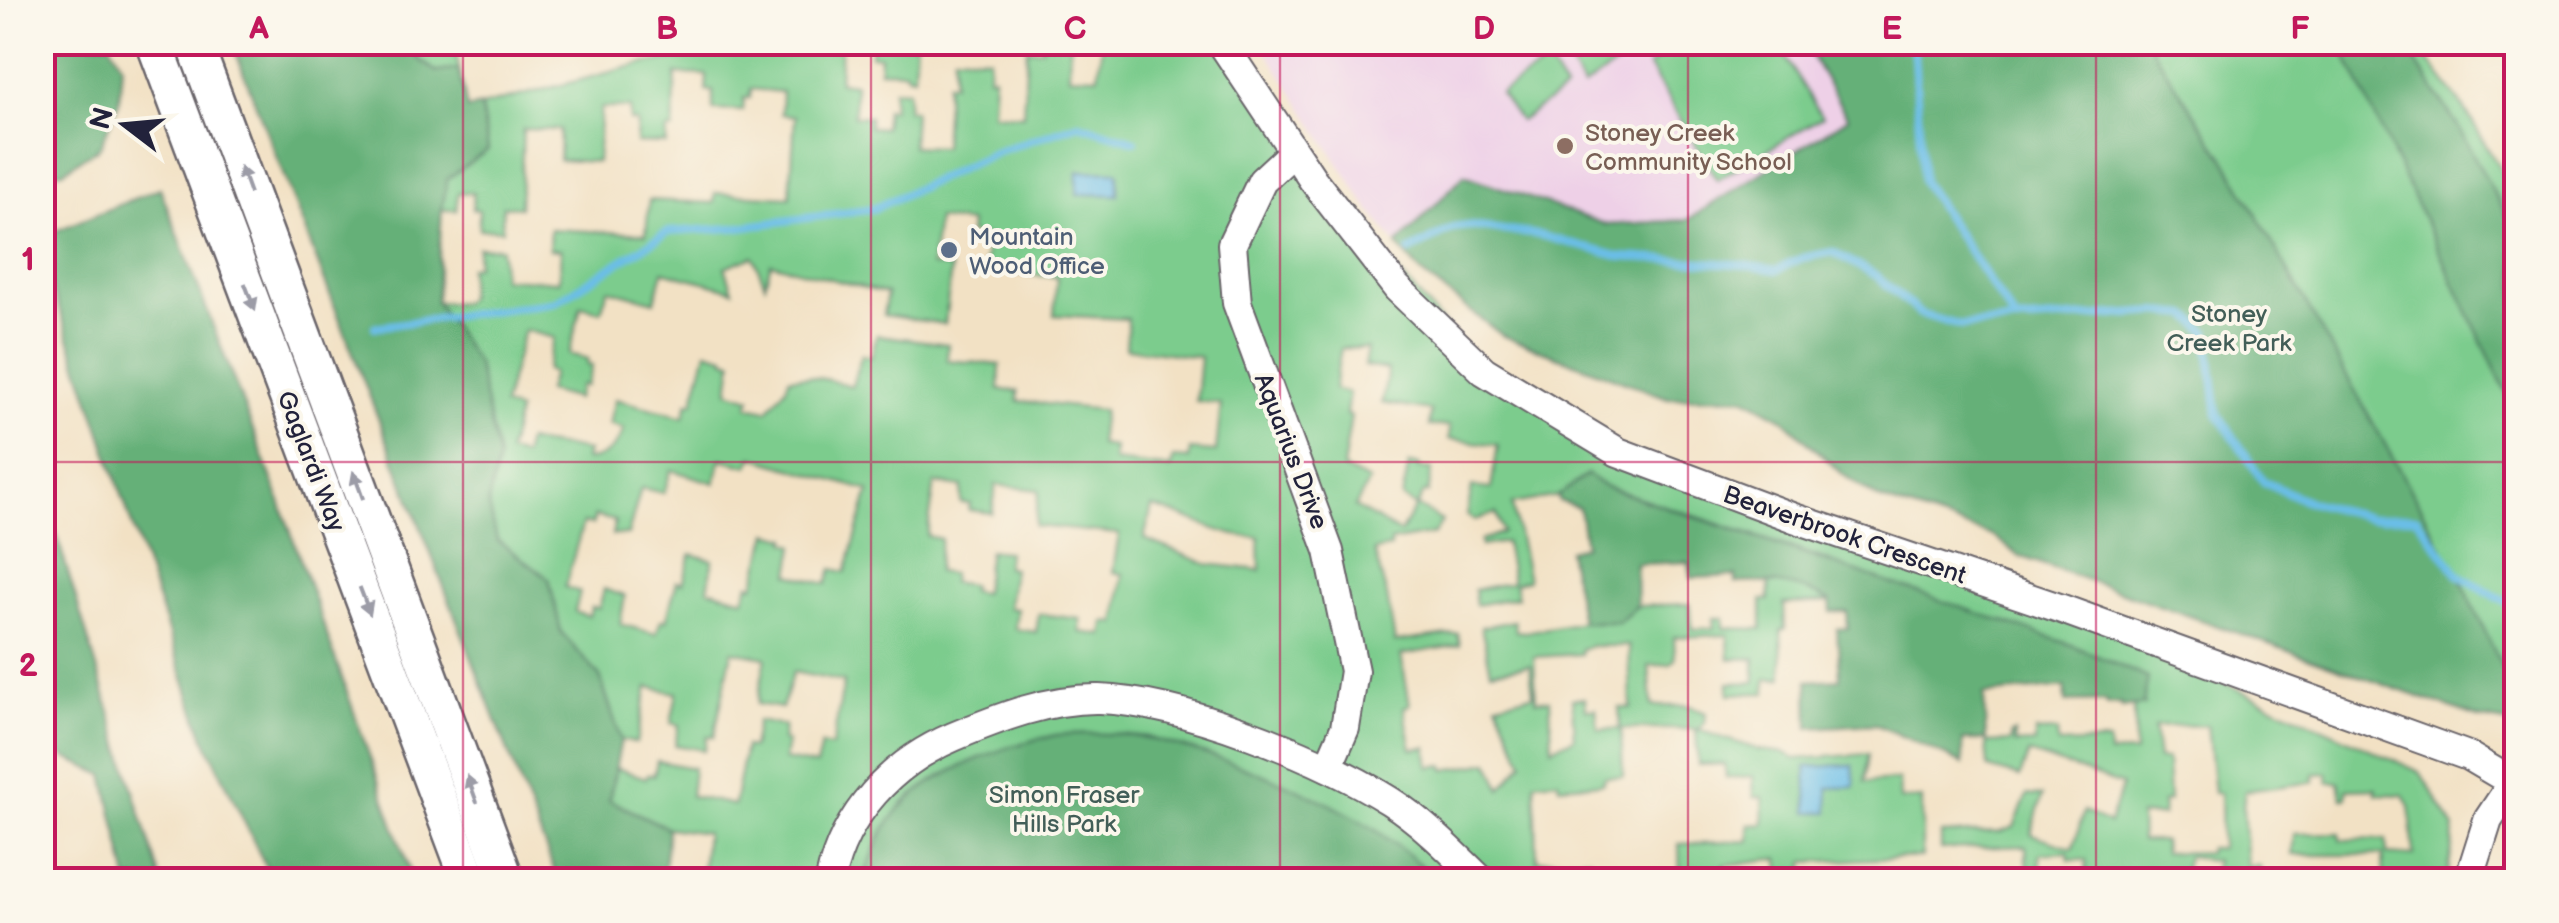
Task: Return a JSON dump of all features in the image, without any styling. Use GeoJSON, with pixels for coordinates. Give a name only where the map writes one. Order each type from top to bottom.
{"type":"FeatureCollection","features":[{"type":"Feature","properties":{"kind":"main road","name":"Gaglardi Way"},"geometry":{"type":"LineString","coordinates":[[154,42],[469,880]]}},
{"type":"Feature","properties":{"kind":"main road","name":"Gaglardi Way"},"geometry":{"type":"LineString","coordinates":[[194,42],[506,880]]}},
{"type":"Feature","properties":{"kind":"street","name":"Beaverbrook Crescent"},"geometry":{"type":"LineString","coordinates":[[1221,42],[1292,152],[1397,288],[1484,370],[1618,452],[2468,756],[2514,780],[2488,820],[2469,880]]}},
{"type":"Feature","properties":{"kind":"street","name":"Aquarius Drive"},"geometry":{"type":"LineString","coordinates":[[1292,152],[1262,181],[1232,244],[1237,302],[1330,551],[1354,671],[1345,728],[1328,767]]}},
{"type":"Feature","properties":{"kind":"street"},"geometry":{"type":"LineString","coordinates":[[830,880],[850,828],[878,785],[926,749],[996,720],[1047,705],[1096,699],[1149,704],[1263,740],[1328,767],[1392,802],[1481,880]]}},
{"type":"Feature","properties":{"kind":"shaded area","name":"Stoney Creek Community School"},"geometry":{"type":"Polygon","coordinates":[[[1261,43],[1804,43],[1848,118],[1687,220],[1607,225],[1464,175],[1397,245],[1363,201],[1261,43]]]}},
{"type":"Feature","properties":{"kind":"green space"},"geometry":{"type":"Polygon","coordinates":[[[43,42],[110,43],[122,64],[119,102],[100,147],[63,171],[43,173],[43,42]]]}},
{"type":"Feature","properties":{"kind":"green space"},"geometry":{"type":"Polygon","coordinates":[[[232,43],[417,43],[417,58],[437,72],[459,69],[467,109],[481,106],[488,150],[447,179],[436,302],[477,364],[498,459],[488,502],[497,540],[549,579],[561,632],[600,677],[621,740],[609,800],[668,828],[663,880],[558,880],[232,43]]]}},
{"type":"Feature","properties":{"kind":"green space"},"geometry":{"type":"Polygon","coordinates":[[[417,43],[454,43],[459,69],[437,72],[417,58],[417,43]]]}},
{"type":"Feature","properties":{"kind":"green space"},"geometry":{"type":"Polygon","coordinates":[[[734,43],[841,43],[839,82],[855,84],[854,116],[869,117],[869,127],[884,128],[886,109],[892,109],[893,89],[908,90],[907,110],[914,110],[912,146],[943,147],[947,83],[953,83],[954,55],[989,57],[988,76],[994,76],[992,113],[1023,115],[1027,49],[1042,49],[1043,43],[1070,43],[1069,75],[1098,76],[1102,43],[1221,43],[1293,151],[1484,371],[1618,452],[2062,609],[2420,772],[2455,828],[2447,880],[2384,878],[2383,855],[2292,855],[2294,834],[2340,833],[2341,840],[2386,839],[2387,854],[2414,856],[2410,806],[2404,795],[2376,794],[2376,788],[2347,789],[2347,798],[2342,798],[2339,782],[2328,782],[2327,773],[2314,774],[2314,782],[2245,791],[2247,866],[2260,866],[2260,880],[2212,880],[2215,860],[2187,857],[2181,880],[2087,880],[2086,860],[2069,860],[2068,852],[2040,854],[2041,870],[2028,871],[2026,846],[1941,849],[1941,834],[2001,832],[2014,827],[2027,795],[2042,796],[2031,834],[2073,848],[2084,811],[2109,824],[2122,785],[2029,753],[2020,777],[1988,768],[1986,743],[2011,742],[2014,733],[2015,744],[2035,743],[2035,732],[2057,731],[2058,744],[2108,742],[2109,754],[2135,753],[2134,707],[2143,705],[1907,591],[1813,555],[1604,486],[1587,475],[1558,496],[1512,504],[1528,580],[1515,583],[1518,597],[1476,605],[1474,590],[1512,582],[1505,542],[1481,546],[1480,541],[1503,532],[1496,513],[1475,520],[1467,515],[1472,487],[1491,489],[1498,445],[1449,439],[1450,426],[1429,426],[1431,411],[1382,403],[1388,370],[1364,366],[1367,349],[1341,348],[1334,389],[1349,393],[1346,415],[1351,416],[1343,468],[1369,481],[1355,507],[1400,533],[1416,506],[1402,498],[1409,464],[1432,470],[1428,493],[1424,493],[1417,506],[1442,521],[1434,534],[1390,542],[1390,548],[1374,551],[1395,642],[1458,634],[1460,645],[1401,655],[1410,705],[1404,707],[1412,749],[1427,747],[1430,767],[1444,765],[1445,770],[1490,762],[1501,789],[1523,762],[1497,703],[1533,694],[1530,665],[1491,671],[1481,627],[1514,621],[1516,631],[1525,632],[1581,622],[1619,622],[1637,606],[1689,604],[1693,629],[1715,628],[1714,618],[1724,618],[1724,628],[1762,629],[1762,600],[1769,600],[1769,581],[1801,588],[1831,602],[1784,604],[1782,678],[1766,679],[1766,693],[1729,694],[1729,683],[1755,682],[1755,658],[1729,659],[1728,635],[1674,637],[1675,659],[1671,664],[1649,666],[1652,706],[1690,706],[1706,713],[1705,723],[1698,730],[1760,750],[1786,753],[1795,759],[1869,754],[1865,782],[1899,780],[1900,800],[1922,799],[1922,857],[1805,862],[1805,872],[1780,873],[1779,859],[1765,860],[1724,865],[1724,880],[1680,880],[1679,844],[1749,841],[1749,825],[1764,824],[1763,797],[1754,797],[1753,776],[1726,778],[1725,764],[1698,765],[1696,729],[1621,729],[1623,776],[1604,777],[1603,783],[1559,786],[1558,780],[1535,782],[1537,860],[1590,858],[1591,880],[1438,880],[1372,828],[1313,797],[1149,737],[1057,735],[1007,749],[942,775],[902,805],[880,837],[863,880],[701,880],[706,833],[668,828],[609,800],[616,768],[646,778],[648,774],[654,775],[657,761],[693,768],[690,796],[734,805],[745,747],[752,748],[757,721],[784,726],[784,760],[816,766],[821,745],[832,747],[844,682],[793,672],[782,708],[757,704],[766,657],[732,651],[714,737],[707,736],[704,750],[675,745],[679,725],[671,723],[677,693],[648,687],[636,743],[621,740],[600,677],[561,632],[549,579],[497,540],[488,502],[498,459],[477,365],[436,302],[461,303],[468,297],[469,267],[476,266],[478,247],[501,248],[502,278],[559,281],[561,250],[549,249],[550,229],[646,234],[649,200],[714,203],[715,193],[790,197],[795,116],[781,114],[782,92],[751,89],[750,98],[744,98],[743,111],[713,110],[713,91],[706,91],[707,75],[676,74],[673,130],[667,130],[666,144],[636,143],[637,122],[630,121],[630,108],[601,108],[597,162],[559,160],[560,130],[523,129],[520,207],[503,206],[502,230],[479,229],[479,210],[473,209],[473,193],[458,193],[457,210],[442,210],[447,179],[488,149],[481,106],[641,64],[734,50],[734,43]],[[937,219],[931,266],[951,268],[945,324],[883,315],[887,294],[771,263],[765,284],[753,256],[725,267],[733,290],[663,271],[655,301],[608,289],[601,311],[581,306],[569,354],[588,359],[587,365],[592,366],[586,386],[580,385],[576,399],[547,391],[552,373],[546,370],[554,338],[524,330],[503,406],[518,411],[508,452],[523,456],[527,441],[587,451],[585,460],[604,455],[614,447],[624,429],[609,424],[615,399],[684,417],[688,402],[693,403],[707,351],[733,361],[729,391],[751,398],[748,406],[768,410],[789,378],[813,377],[852,386],[861,355],[871,357],[877,335],[948,344],[947,360],[1000,365],[999,390],[1018,391],[1018,401],[1103,410],[1099,445],[1114,447],[1113,461],[1171,468],[1173,458],[1189,459],[1190,450],[1216,452],[1221,404],[1196,401],[1200,357],[1126,348],[1128,319],[1054,315],[1057,277],[984,271],[987,236],[969,234],[970,223],[937,219]],[[753,457],[749,466],[721,459],[715,483],[671,470],[664,493],[641,488],[628,535],[612,535],[615,521],[595,516],[592,525],[583,523],[565,587],[580,592],[575,612],[589,616],[592,607],[599,608],[604,589],[625,596],[620,624],[656,634],[661,620],[666,621],[677,581],[683,583],[691,554],[713,560],[708,589],[744,599],[749,584],[754,585],[769,533],[788,538],[787,542],[795,545],[790,574],[827,584],[832,569],[846,572],[869,491],[753,457]],[[935,483],[927,536],[941,539],[937,572],[952,574],[951,582],[971,585],[971,591],[983,593],[989,550],[1008,552],[1006,567],[1013,568],[1008,608],[1017,609],[1015,629],[1036,632],[1039,614],[1081,619],[1080,632],[1103,635],[1105,622],[1116,623],[1123,574],[1113,572],[1119,534],[1035,526],[1039,490],[996,485],[992,513],[969,510],[970,504],[961,503],[962,487],[935,483]],[[1152,507],[1144,539],[1207,564],[1260,570],[1259,537],[1232,534],[1152,507]],[[1591,646],[1581,649],[1581,654],[1534,657],[1536,700],[1550,700],[1552,748],[1574,738],[1572,699],[1585,698],[1586,709],[1596,709],[1598,729],[1620,729],[1619,708],[1631,708],[1629,646],[1591,646]],[[2207,725],[2154,727],[2158,759],[2167,759],[2169,801],[2162,802],[2163,815],[2140,816],[2141,841],[2163,841],[2164,853],[2221,848],[2220,793],[2214,793],[2207,725]]]}},
{"type":"Feature","properties":{"kind":"green space"},"geometry":{"type":"Polygon","coordinates":[[[872,43],[916,43],[914,76],[906,71],[879,70],[880,56],[871,55],[872,43]]]}},
{"type":"Feature","properties":{"kind":"green space"},"geometry":{"type":"Polygon","coordinates":[[[1557,43],[1619,43],[1613,50],[1618,64],[1583,87],[1557,43]]]}},
{"type":"Feature","properties":{"kind":"green space"},"geometry":{"type":"Polygon","coordinates":[[[1686,43],[1777,43],[1822,117],[1717,180],[1648,66],[1686,43]]]}},
{"type":"Feature","properties":{"kind":"green space","name":"Stoney Creek Park"},"geometry":{"type":"Polygon","coordinates":[[[1804,43],[2415,43],[2464,108],[2516,196],[2516,722],[2479,718],[2019,556],[1993,536],[1879,499],[1845,476],[1781,417],[1744,397],[1668,398],[1503,336],[1422,274],[1397,245],[1464,175],[1607,225],[1688,220],[1848,118],[1804,43]]]}},
{"type":"Feature","properties":{"kind":"green space","name":"Stoney Creek Park"},"geometry":{"type":"Polygon","coordinates":[[[1804,43],[2148,43],[2231,169],[2462,582],[2516,697],[2516,718],[2509,724],[2479,718],[2019,556],[1993,536],[1879,499],[1845,476],[1781,417],[1744,397],[1668,398],[1503,336],[1422,274],[1397,245],[1464,175],[1607,225],[1687,220],[1848,118],[1804,43]]]}},
{"type":"Feature","properties":{"kind":"green space"},"geometry":{"type":"Polygon","coordinates":[[[2335,43],[2403,43],[2454,120],[2516,233],[2516,413],[2346,56],[2335,43]]]}},
{"type":"Feature","properties":{"kind":"green space"},"geometry":{"type":"Polygon","coordinates":[[[1548,62],[1565,90],[1520,121],[1500,93],[1548,62]]]}},
{"type":"Feature","properties":{"kind":"green space"},"geometry":{"type":"Polygon","coordinates":[[[160,188],[276,490],[413,880],[272,880],[203,735],[43,261],[43,236],[160,188]]]}},
{"type":"Feature","properties":{"kind":"green space"},"geometry":{"type":"Polygon","coordinates":[[[1587,474],[1604,486],[2072,645],[2148,678],[2143,705],[2122,708],[2122,704],[2107,705],[2106,701],[2066,702],[2065,687],[1984,695],[1986,740],[1963,740],[1963,764],[1875,724],[1809,728],[1808,681],[1840,679],[1837,629],[1848,628],[1847,612],[1831,612],[1830,601],[1796,587],[1736,583],[1736,576],[1691,578],[1689,562],[1636,564],[1637,606],[1619,622],[1581,622],[1568,550],[1585,546],[1579,508],[1559,501],[1558,496],[1587,474]]]}},
{"type":"Feature","properties":{"kind":"green space"},"geometry":{"type":"Polygon","coordinates":[[[43,504],[57,536],[161,880],[128,880],[104,775],[66,758],[43,738],[43,504]]]}},
{"type":"Feature","properties":{"kind":"green space","name":"Simon Fraser Hills Park"},"geometry":{"type":"Polygon","coordinates":[[[1118,734],[1213,756],[1316,797],[1380,833],[1438,880],[863,880],[895,814],[933,781],[995,752],[1037,739],[1118,734]]]}},
{"type":"Feature","properties":{"kind":"water"},"geometry":{"type":"Polygon","coordinates":[[[1078,171],[1118,172],[1118,195],[1077,194],[1078,171]]]}},
{"type":"Feature","properties":{"kind":"water"},"geometry":{"type":"Polygon","coordinates":[[[1853,765],[1855,787],[1828,788],[1829,812],[1808,812],[1806,767],[1853,765]]]}},
{"type":"Feature","properties":{"kind":"waterway"},"geometry":{"type":"LineString","coordinates":[[1913,42],[1923,182],[2016,322],[2157,312],[2188,315],[2207,332],[2218,414],[2264,482],[2307,501],[2369,518],[2416,517],[2459,575],[2516,608]]}},
{"type":"Feature","properties":{"kind":"waterway"},"geometry":{"type":"LineString","coordinates":[[375,327],[555,302],[668,232],[732,228],[873,209],[998,151],[1079,124],[1135,141]]}},
{"type":"Feature","properties":{"kind":"waterway"},"geometry":{"type":"LineString","coordinates":[[1410,251],[1453,228],[1469,226],[1539,235],[1621,257],[1777,270],[1802,258],[1833,252],[1877,276],[1920,314],[1961,326],[2016,322]]}},
{"type":"Feature","properties":{"kind":"place","name":"Stoney Creek Community School"},"geometry":{"type":"Point","coordinates":[1565,146]}},
{"type":"Feature","properties":{"kind":"place","name":"Mountain Wood Office"},"geometry":{"type":"Point","coordinates":[949,250]}}]}
